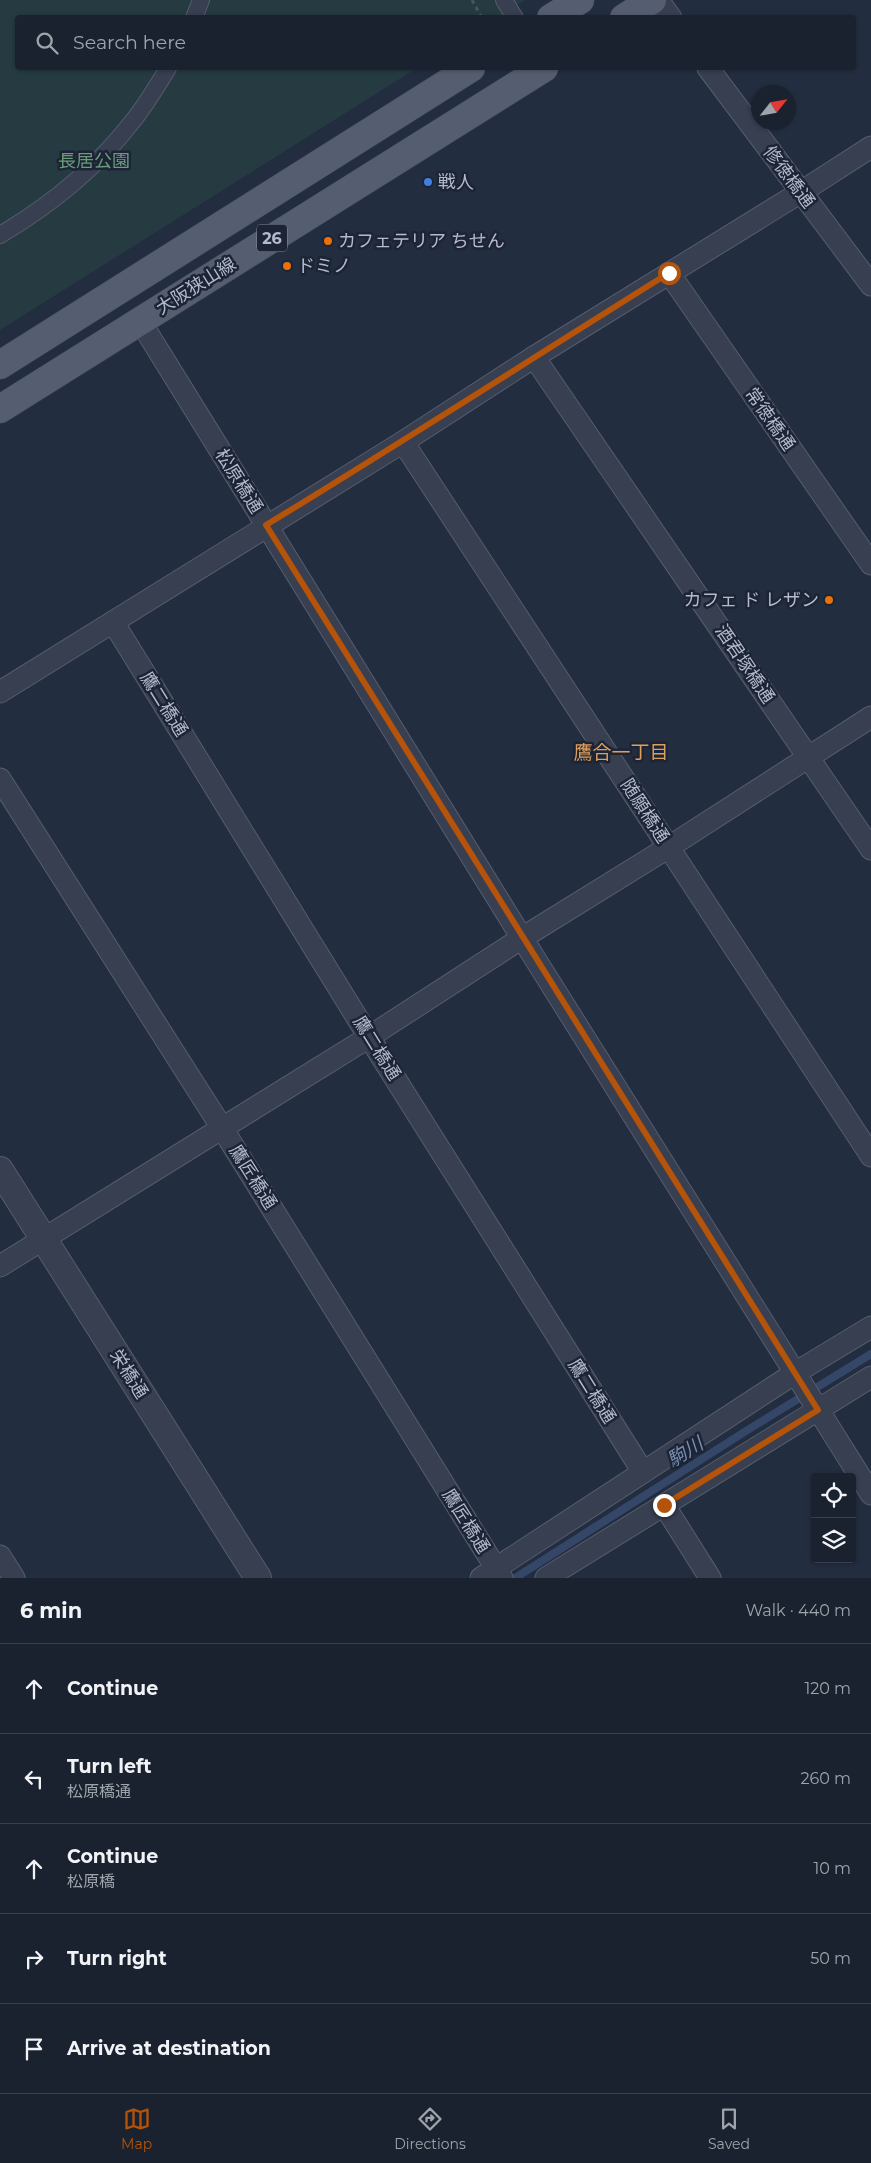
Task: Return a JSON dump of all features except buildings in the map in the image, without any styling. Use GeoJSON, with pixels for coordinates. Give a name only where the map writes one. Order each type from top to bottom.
{"type":"FeatureCollection","features":[{"type":"Feature","properties":{"kind":"main road"},"geometry":{"type":"LineString","coordinates":[[556,15],[580,0]]}},
{"type":"Feature","properties":{"kind":"main road"},"geometry":{"type":"LineString","coordinates":[[629,15],[652,0]]}},
{"type":"Feature","properties":{"kind":"main road","name":"26"},"geometry":{"type":"LineString","coordinates":[[0,365],[468,70]]}},
{"type":"Feature","properties":{"kind":"main road","name":"大阪狭山線"},"geometry":{"type":"LineString","coordinates":[[0,409],[541,70]]}},
{"type":"Feature","properties":{"kind":"street"},"geometry":{"type":"LineString","coordinates":[[195,15],[201,0]]}},
{"type":"Feature","properties":{"kind":"street"},"geometry":{"type":"LineString","coordinates":[[504,0],[513,15]]}},
{"type":"Feature","properties":{"kind":"street"},"geometry":{"type":"LineString","coordinates":[[658,0],[669,15]]}},
{"type":"Feature","properties":{"kind":"street"},"geometry":{"type":"LineString","coordinates":[[0,235],[49,202],[100,156],[131,123],[167,70]]}},
{"type":"Feature","properties":{"kind":"street","name":"修徳橋通"},"geometry":{"type":"LineString","coordinates":[[710,70],[871,285]]}},
{"type":"Feature","properties":{"kind":"street"},"geometry":{"type":"LineString","coordinates":[[0,692],[266,525],[403,442],[534,357],[871,147]]}},
{"type":"Feature","properties":{"kind":"street","name":"常徳橋通"},"geometry":{"type":"LineString","coordinates":[[669,273],[871,564]]}},
{"type":"Feature","properties":{"kind":"street","name":"松原橋通"},"geometry":{"type":"LineString","coordinates":[[140,321],[522,938],[817,1409]]}},
{"type":"Feature","properties":{"kind":"street","name":"酒君塚橋通"},"geometry":{"type":"LineString","coordinates":[[534,357],[871,849]]}},
{"type":"Feature","properties":{"kind":"street","name":"随願橋通"},"geometry":{"type":"LineString","coordinates":[[403,442],[871,1156]]}},
{"type":"Feature","properties":{"kind":"street","name":"鷹二橋通"},"geometry":{"type":"LineString","coordinates":[[114,622],[369,1037],[643,1472]]}},
{"type":"Feature","properties":{"kind":"street"},"geometry":{"type":"LineString","coordinates":[[0,1266],[369,1037],[522,938],[669,848],[871,717]]}},
{"type":"Feature","properties":{"kind":"street","name":"鷹匠橋通"},"geometry":{"type":"LineString","coordinates":[[0,778],[222,1128],[494,1574]]}},
{"type":"Feature","properties":{"kind":"street","name":"栄橋通"},"geometry":{"type":"LineString","coordinates":[[0,1170],[258,1578]]}},
{"type":"Feature","properties":{"kind":"street"},"geometry":{"type":"LineString","coordinates":[[494,1574],[643,1472],[871,1327]]}},
{"type":"Feature","properties":{"kind":"street"},"geometry":{"type":"LineString","coordinates":[[546,1578],[871,1377]]}},
{"type":"Feature","properties":{"kind":"street"},"geometry":{"type":"LineString","coordinates":[[817,1409],[871,1494]]}},
{"type":"Feature","properties":{"kind":"street"},"geometry":{"type":"LineString","coordinates":[[664,1505],[710,1578]]}},
{"type":"Feature","properties":{"kind":"street"},"geometry":{"type":"LineString","coordinates":[[0,1556],[14,1578]]}},
{"type":"Feature","properties":{"kind":"path"},"geometry":{"type":"LineString","coordinates":[[472,0],[480,15]]}},
{"type":"Feature","properties":{"kind":"green space","name":"長居公園"},"geometry":{"type":"Polygon","coordinates":[[[0,0],[525,0],[502,15],[15,15],[15,70],[414,70],[0,330],[0,0]]]}},
{"type":"Feature","properties":{"kind":"waterway","name":"駒川"},"geometry":{"type":"LineString","coordinates":[[515,1578],[871,1354]]}},
{"type":"Feature","properties":{"kind":"place","name":"戦人"},"geometry":{"type":"Point","coordinates":[428,182]}},
{"type":"Feature","properties":{"kind":"place","name":"カフェテリア ちせん"},"geometry":{"type":"Point","coordinates":[328,241]}},
{"type":"Feature","properties":{"kind":"place","name":"ドミノ"},"geometry":{"type":"Point","coordinates":[287,266]}},
{"type":"Feature","properties":{"kind":"place","name":"カフェ ド レザン"},"geometry":{"type":"Point","coordinates":[829,600]}},
{"type":"Feature","properties":{"kind":"district","name":"鷹合一丁目"},"geometry":{"type":"Point","coordinates":[621,752]}},
{"type":"Feature","properties":{"kind":"route"},"geometry":{"type":"LineString","coordinates":[[664,1505],[818,1410],[266,525],[403,442],[669,273]]}}]}
